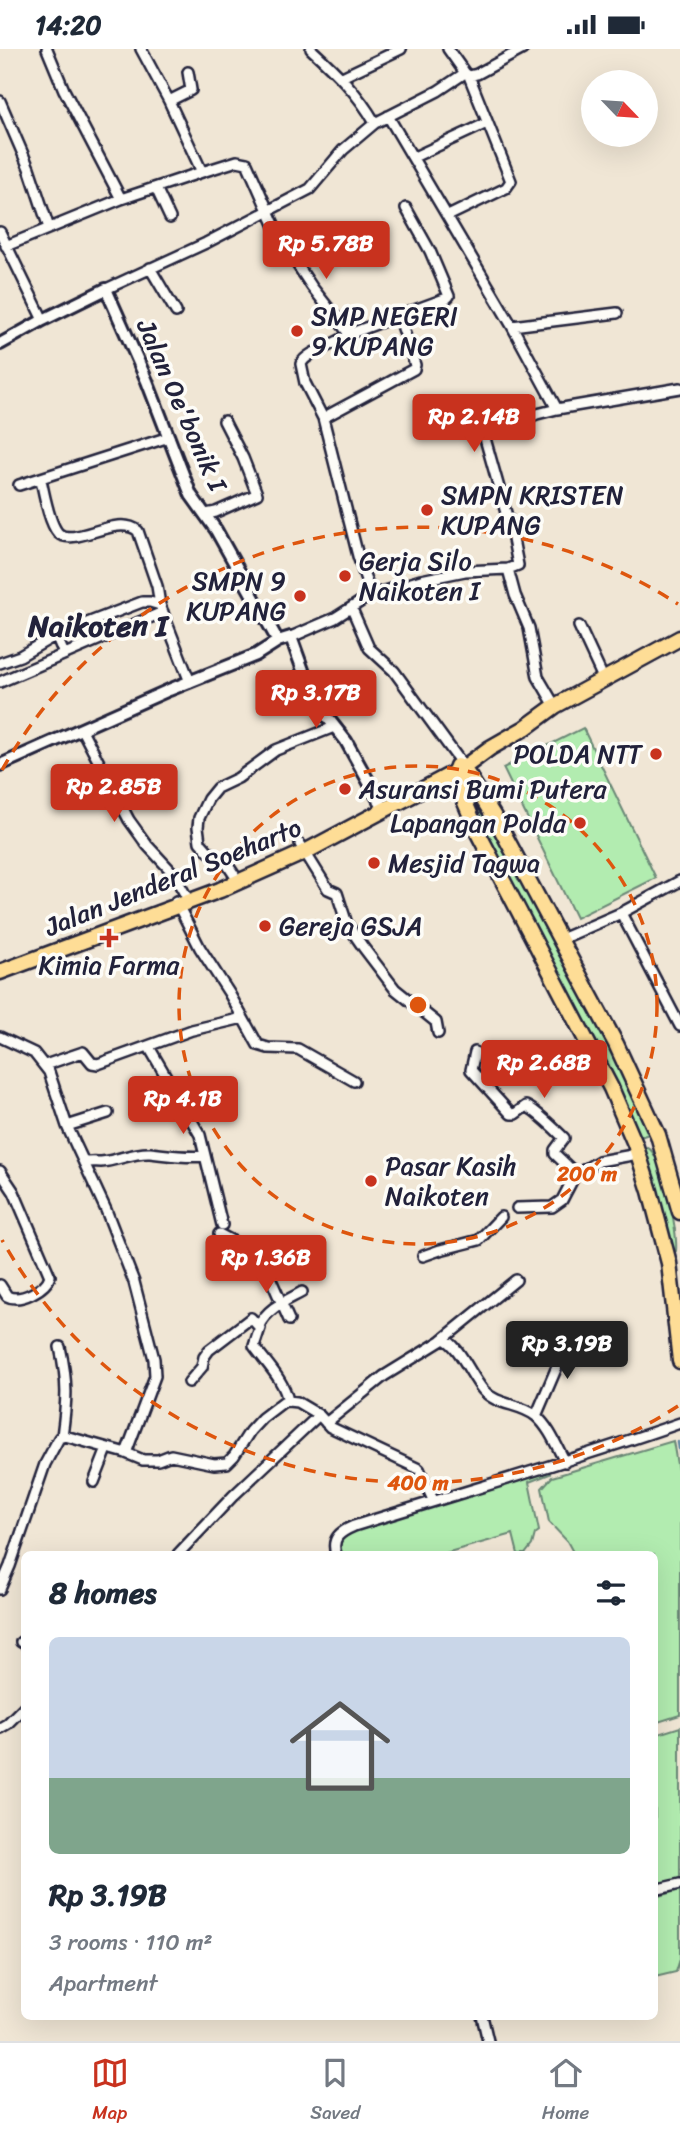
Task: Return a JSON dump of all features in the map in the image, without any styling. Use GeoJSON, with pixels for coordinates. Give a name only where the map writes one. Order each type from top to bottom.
{"type":"FeatureCollection","features":[{"type":"Feature","properties":{"kind":"main road","name":"Jalan Jenderal Soeharto"},"geometry":{"type":"LineString","coordinates":[[0,972],[182,900],[303,848],[381,804],[458,767],[548,710],[680,638]]}},
{"type":"Feature","properties":{"kind":"main road"},"geometry":{"type":"LineString","coordinates":[[486,747],[480,772],[499,825]]}},
{"type":"Feature","properties":{"kind":"main road"},"geometry":{"type":"LineString","coordinates":[[458,767],[499,825],[616,1044],[659,1135],[680,1212]]}},
{"type":"Feature","properties":{"kind":"main road"},"geometry":{"type":"LineString","coordinates":[[458,767],[478,833]]}},
{"type":"Feature","properties":{"kind":"main road","name":"Jalan Jenderal Soeharto"},"geometry":{"type":"LineString","coordinates":[[182,900],[220,890],[435,778]]}},
{"type":"Feature","properties":{"kind":"main road"},"geometry":{"type":"LineString","coordinates":[[435,778],[453,794],[478,833],[599,1064],[636,1149],[674,1262],[680,1361]]}},
{"type":"Feature","properties":{"kind":"main road","name":"Jalan Jenderal Soeharto"},"geometry":{"type":"LineString","coordinates":[[0,965],[72,942]]}},
{"type":"Feature","properties":{"kind":"main road"},"geometry":{"type":"LineString","coordinates":[[636,1149],[659,1135]]}},
{"type":"Feature","properties":{"kind":"street"},"geometry":{"type":"LineString","coordinates":[[47,49],[64,90],[121,199]]}},
{"type":"Feature","properties":{"kind":"street"},"geometry":{"type":"LineString","coordinates":[[141,49],[202,172]]}},
{"type":"Feature","properties":{"kind":"street"},"geometry":{"type":"LineString","coordinates":[[311,49],[342,77],[375,123]]}},
{"type":"Feature","properties":{"kind":"street"},"geometry":{"type":"LineString","coordinates":[[342,77],[401,49]]}},
{"type":"Feature","properties":{"kind":"street"},"geometry":{"type":"LineString","coordinates":[[448,49],[467,74],[512,181],[506,188],[448,216]]}},
{"type":"Feature","properties":{"kind":"street"},"geometry":{"type":"LineString","coordinates":[[0,344],[43,320],[206,243],[313,187],[334,159],[375,123],[467,74],[523,49]]}},
{"type":"Feature","properties":{"kind":"street"},"geometry":{"type":"LineString","coordinates":[[169,101],[191,90],[188,72]]}},
{"type":"Feature","properties":{"kind":"street"},"geometry":{"type":"LineString","coordinates":[[0,101],[29,169],[49,228]]}},
{"type":"Feature","properties":{"kind":"street"},"geometry":{"type":"LineString","coordinates":[[388,116],[512,326],[557,409]]}},
{"type":"Feature","properties":{"kind":"street"},"geometry":{"type":"LineString","coordinates":[[414,157],[487,123]]}},
{"type":"Feature","properties":{"kind":"street"},"geometry":{"type":"LineString","coordinates":[[6,246],[121,199],[237,161],[247,163],[267,210],[296,265],[349,334]]}},
{"type":"Feature","properties":{"kind":"street"},"geometry":{"type":"LineString","coordinates":[[156,188],[170,218]]}},
{"type":"Feature","properties":{"kind":"street"},"geometry":{"type":"LineString","coordinates":[[371,595],[358,556],[323,418],[300,367],[305,357],[332,346],[349,334],[449,296],[430,251],[406,208]]}},
{"type":"Feature","properties":{"kind":"street"},"geometry":{"type":"LineString","coordinates":[[0,232],[43,320]]}},
{"type":"Feature","properties":{"kind":"street"},"geometry":{"type":"LineString","coordinates":[[150,268],[176,312]]}},
{"type":"Feature","properties":{"kind":"street","name":"Jalan Oe'bonik I"},"geometry":{"type":"LineString","coordinates":[[106,289],[147,381],[191,495],[206,514],[278,641]]}},
{"type":"Feature","properties":{"kind":"street"},"geometry":{"type":"LineString","coordinates":[[512,326],[617,313]]}},
{"type":"Feature","properties":{"kind":"street"},"geometry":{"type":"LineString","coordinates":[[323,418],[414,369],[399,316]]}},
{"type":"Feature","properties":{"kind":"street"},"geometry":{"type":"LineString","coordinates":[[0,765],[256,655],[278,641],[321,626],[371,595],[421,580],[465,571],[508,569],[518,565],[485,436],[505,426],[557,409],[680,388]]}},
{"type":"Feature","properties":{"kind":"street"},"geometry":{"type":"LineString","coordinates":[[206,514],[257,494],[224,421]]}},
{"type":"Feature","properties":{"kind":"street"},"geometry":{"type":"LineString","coordinates":[[19,485],[169,437]]}},
{"type":"Feature","properties":{"kind":"street"},"geometry":{"type":"LineString","coordinates":[[41,479],[55,527],[62,535],[66,537],[120,525],[138,531],[157,586],[161,608],[190,682]]}},
{"type":"Feature","properties":{"kind":"street"},"geometry":{"type":"LineString","coordinates":[[508,569],[515,595],[529,628],[538,677],[548,710]]}},
{"type":"Feature","properties":{"kind":"street"},"geometry":{"type":"LineString","coordinates":[[0,663],[20,656],[56,635],[142,602],[150,602],[161,608]]}},
{"type":"Feature","properties":{"kind":"street"},"geometry":{"type":"LineString","coordinates":[[0,682],[113,633],[161,608]]}},
{"type":"Feature","properties":{"kind":"street"},"geometry":{"type":"LineString","coordinates":[[352,609],[369,648],[394,671],[458,767]]}},
{"type":"Feature","properties":{"kind":"street"},"geometry":{"type":"LineString","coordinates":[[106,616],[113,633]]}},
{"type":"Feature","properties":{"kind":"street"},"geometry":{"type":"LineString","coordinates":[[579,626],[604,680]]}},
{"type":"Feature","properties":{"kind":"street"},"geometry":{"type":"LineString","coordinates":[[56,635],[64,654]]}},
{"type":"Feature","properties":{"kind":"street"},"geometry":{"type":"LineString","coordinates":[[291,637],[320,708],[354,754],[381,804]]}},
{"type":"Feature","properties":{"kind":"street"},"geometry":{"type":"LineString","coordinates":[[235,876],[227,864],[200,842],[199,818],[208,799],[217,788],[238,779],[276,750],[334,727]]}},
{"type":"Feature","properties":{"kind":"street"},"geometry":{"type":"LineString","coordinates":[[82,730],[129,820],[147,845],[173,873],[200,948],[258,1045],[298,1049],[354,1081]]}},
{"type":"Feature","properties":{"kind":"street"},"geometry":{"type":"LineString","coordinates":[[303,848],[327,888],[337,893],[347,924],[363,947],[395,989],[436,1022],[438,1033]]}},
{"type":"Feature","properties":{"kind":"street"},"geometry":{"type":"LineString","coordinates":[[561,940],[621,913],[680,881]]}},
{"type":"Feature","properties":{"kind":"street"},"geometry":{"type":"LineString","coordinates":[[621,913],[680,1026]]}},
{"type":"Feature","properties":{"kind":"street"},"geometry":{"type":"LineString","coordinates":[[45,1065],[83,1052],[92,1063],[98,1064],[192,1030],[243,1018]]}},
{"type":"Feature","properties":{"kind":"street"},"geometry":{"type":"LineString","coordinates":[[0,1037],[27,1049],[45,1065],[56,1089],[67,1126],[126,1259],[154,1359],[155,1381],[126,1453]]}},
{"type":"Feature","properties":{"kind":"street"},"geometry":{"type":"LineString","coordinates":[[149,1047],[200,1135],[220,1230],[270,1275],[289,1320]]}},
{"type":"Feature","properties":{"kind":"street"},"geometry":{"type":"LineString","coordinates":[[475,1052],[471,1070],[511,1114],[526,1106],[531,1107],[558,1131],[564,1139],[555,1154],[576,1174]]}},
{"type":"Feature","properties":{"kind":"street"},"geometry":{"type":"LineString","coordinates":[[67,1126],[108,1112]]}},
{"type":"Feature","properties":{"kind":"street"},"geometry":{"type":"LineString","coordinates":[[517,1208],[552,1207],[562,1200],[576,1174],[599,1161],[636,1149]]}},
{"type":"Feature","properties":{"kind":"street"},"geometry":{"type":"LineString","coordinates":[[84,1163],[134,1154],[205,1156]]}},
{"type":"Feature","properties":{"kind":"street"},"geometry":{"type":"LineString","coordinates":[[0,1171],[18,1201],[50,1276],[45,1285],[18,1299],[10,1299],[2,1292]]}},
{"type":"Feature","properties":{"kind":"street"},"geometry":{"type":"LineString","coordinates":[[424,1256],[479,1240],[501,1217]]}},
{"type":"Feature","properties":{"kind":"street"},"geometry":{"type":"LineString","coordinates":[[326,1423],[384,1376],[442,1339],[516,1280]]}},
{"type":"Feature","properties":{"kind":"street"},"geometry":{"type":"LineString","coordinates":[[288,1401],[286,1392],[254,1346],[259,1326],[266,1314],[280,1300],[302,1291]]}},
{"type":"Feature","properties":{"kind":"street"},"geometry":{"type":"LineString","coordinates":[[189,1382],[202,1367],[209,1350],[251,1318],[259,1326]]}},
{"type":"Feature","properties":{"kind":"street"},"geometry":{"type":"LineString","coordinates":[[536,1416],[570,1334]]}},
{"type":"Feature","properties":{"kind":"street"},"geometry":{"type":"LineString","coordinates":[[442,1339],[453,1344],[484,1392],[498,1401],[536,1416],[545,1426],[565,1462]]}},
{"type":"Feature","properties":{"kind":"street"},"geometry":{"type":"LineString","coordinates":[[0,1589],[45,1464],[57,1440],[62,1436],[67,1391],[60,1347]]}},
{"type":"Feature","properties":{"kind":"street"},"geometry":{"type":"LineString","coordinates":[[62,1436],[143,1460],[171,1455],[214,1464],[227,1463],[250,1430],[262,1418],[283,1402],[297,1402],[319,1415],[326,1423],[419,1469],[433,1500]]}},
{"type":"Feature","properties":{"kind":"street"},"geometry":{"type":"LineString","coordinates":[[181,1551],[233,1496],[319,1415]]}},
{"type":"Feature","properties":{"kind":"street"},"geometry":{"type":"LineString","coordinates":[[336,1551],[334,1542],[342,1531],[433,1500],[565,1462],[680,1423]]}},
{"type":"Feature","properties":{"kind":"street"},"geometry":{"type":"LineString","coordinates":[[94,1482],[107,1449]]}},
{"type":"Feature","properties":{"kind":"street"},"geometry":{"type":"LineString","coordinates":[[0,1728],[21,1710]]}},
{"type":"Feature","properties":{"kind":"street"},"geometry":{"type":"LineString","coordinates":[[658,1889],[680,1884]]}},
{"type":"Feature","properties":{"kind":"street"},"geometry":{"type":"LineString","coordinates":[[483,2020],[488,2041]]}},
{"type":"Feature","properties":{"kind":"green space","name":"Lapangan Polda"},"geometry":{"type":"Polygon","coordinates":[[[583,728],[656,878],[576,918],[503,768],[583,728]]]}},
{"type":"Feature","properties":{"kind":"green space"},"geometry":{"type":"Polygon","coordinates":[[[465,784],[501,844],[610,1046],[649,1127],[649,1134],[640,1137],[461,786],[465,784]]]}},
{"type":"Feature","properties":{"kind":"green space"},"geometry":{"type":"Polygon","coordinates":[[[647,1147],[659,1164],[672,1212],[676,1251],[668,1253],[643,1149],[647,1147]]]}},
{"type":"Feature","properties":{"kind":"green space"},"geometry":{"type":"Polygon","coordinates":[[[673,1441],[680,1482],[680,1715],[658,1722],[658,1551],[572,1551],[549,1522],[542,1488],[552,1477],[673,1441]]]}},
{"type":"Feature","properties":{"kind":"green space"},"geometry":{"type":"Polygon","coordinates":[[[549,1470],[550,1474],[529,1482],[539,1531],[527,1551],[517,1551],[513,1534],[453,1551],[336,1551],[339,1539],[356,1531],[549,1470]]]}},
{"type":"Feature","properties":{"kind":"green space"},"geometry":{"type":"Polygon","coordinates":[[[680,1727],[680,1878],[658,1884],[658,1734],[680,1727]]]}},
{"type":"Feature","properties":{"kind":"green space"},"geometry":{"type":"Polygon","coordinates":[[[680,1890],[680,1959],[676,1972],[658,1976],[658,1896],[680,1890]]]}},
{"type":"Feature","properties":{"kind":"waterway"},"geometry":{"type":"LineString","coordinates":[[678,1442],[680,1456]]}},
{"type":"Feature","properties":{"kind":"place","name":"SMP NEGERI 9 KUPANG"},"geometry":{"type":"Point","coordinates":[297,331]}},
{"type":"Feature","properties":{"kind":"place","name":"SMPN KRISTEN KUPANG"},"geometry":{"type":"Point","coordinates":[427,510]}},
{"type":"Feature","properties":{"kind":"place","name":"Gerja Silo Naikoten I"},"geometry":{"type":"Point","coordinates":[345,576]}},
{"type":"Feature","properties":{"kind":"place","name":"SMPN 9 KUPANG"},"geometry":{"type":"Point","coordinates":[300,596]}},
{"type":"Feature","properties":{"kind":"place","name":"POLDA NTT"},"geometry":{"type":"Point","coordinates":[656,754]}},
{"type":"Feature","properties":{"kind":"place","name":"Asuransi Bumi Putera"},"geometry":{"type":"Point","coordinates":[345,789]}},
{"type":"Feature","properties":{"kind":"place","name":"Lapangan Polda"},"geometry":{"type":"Point","coordinates":[580,823]}},
{"type":"Feature","properties":{"kind":"place","name":"Mesjid Tagwa"},"geometry":{"type":"Point","coordinates":[374,863]}},
{"type":"Feature","properties":{"kind":"place","name":"Gereja GSJA"},"geometry":{"type":"Point","coordinates":[265,926]}},
{"type":"Feature","properties":{"kind":"place","name":"Kimia Farma"},"geometry":{"type":"Point","coordinates":[109,938]}},
{"type":"Feature","properties":{"kind":"place","name":"Pasar Kasih Naikoten"},"geometry":{"type":"Point","coordinates":[371,1181]}},
{"type":"Feature","properties":{"kind":"district","name":"Naikoten I"},"geometry":{"type":"Point","coordinates":[98,626]}}]}
